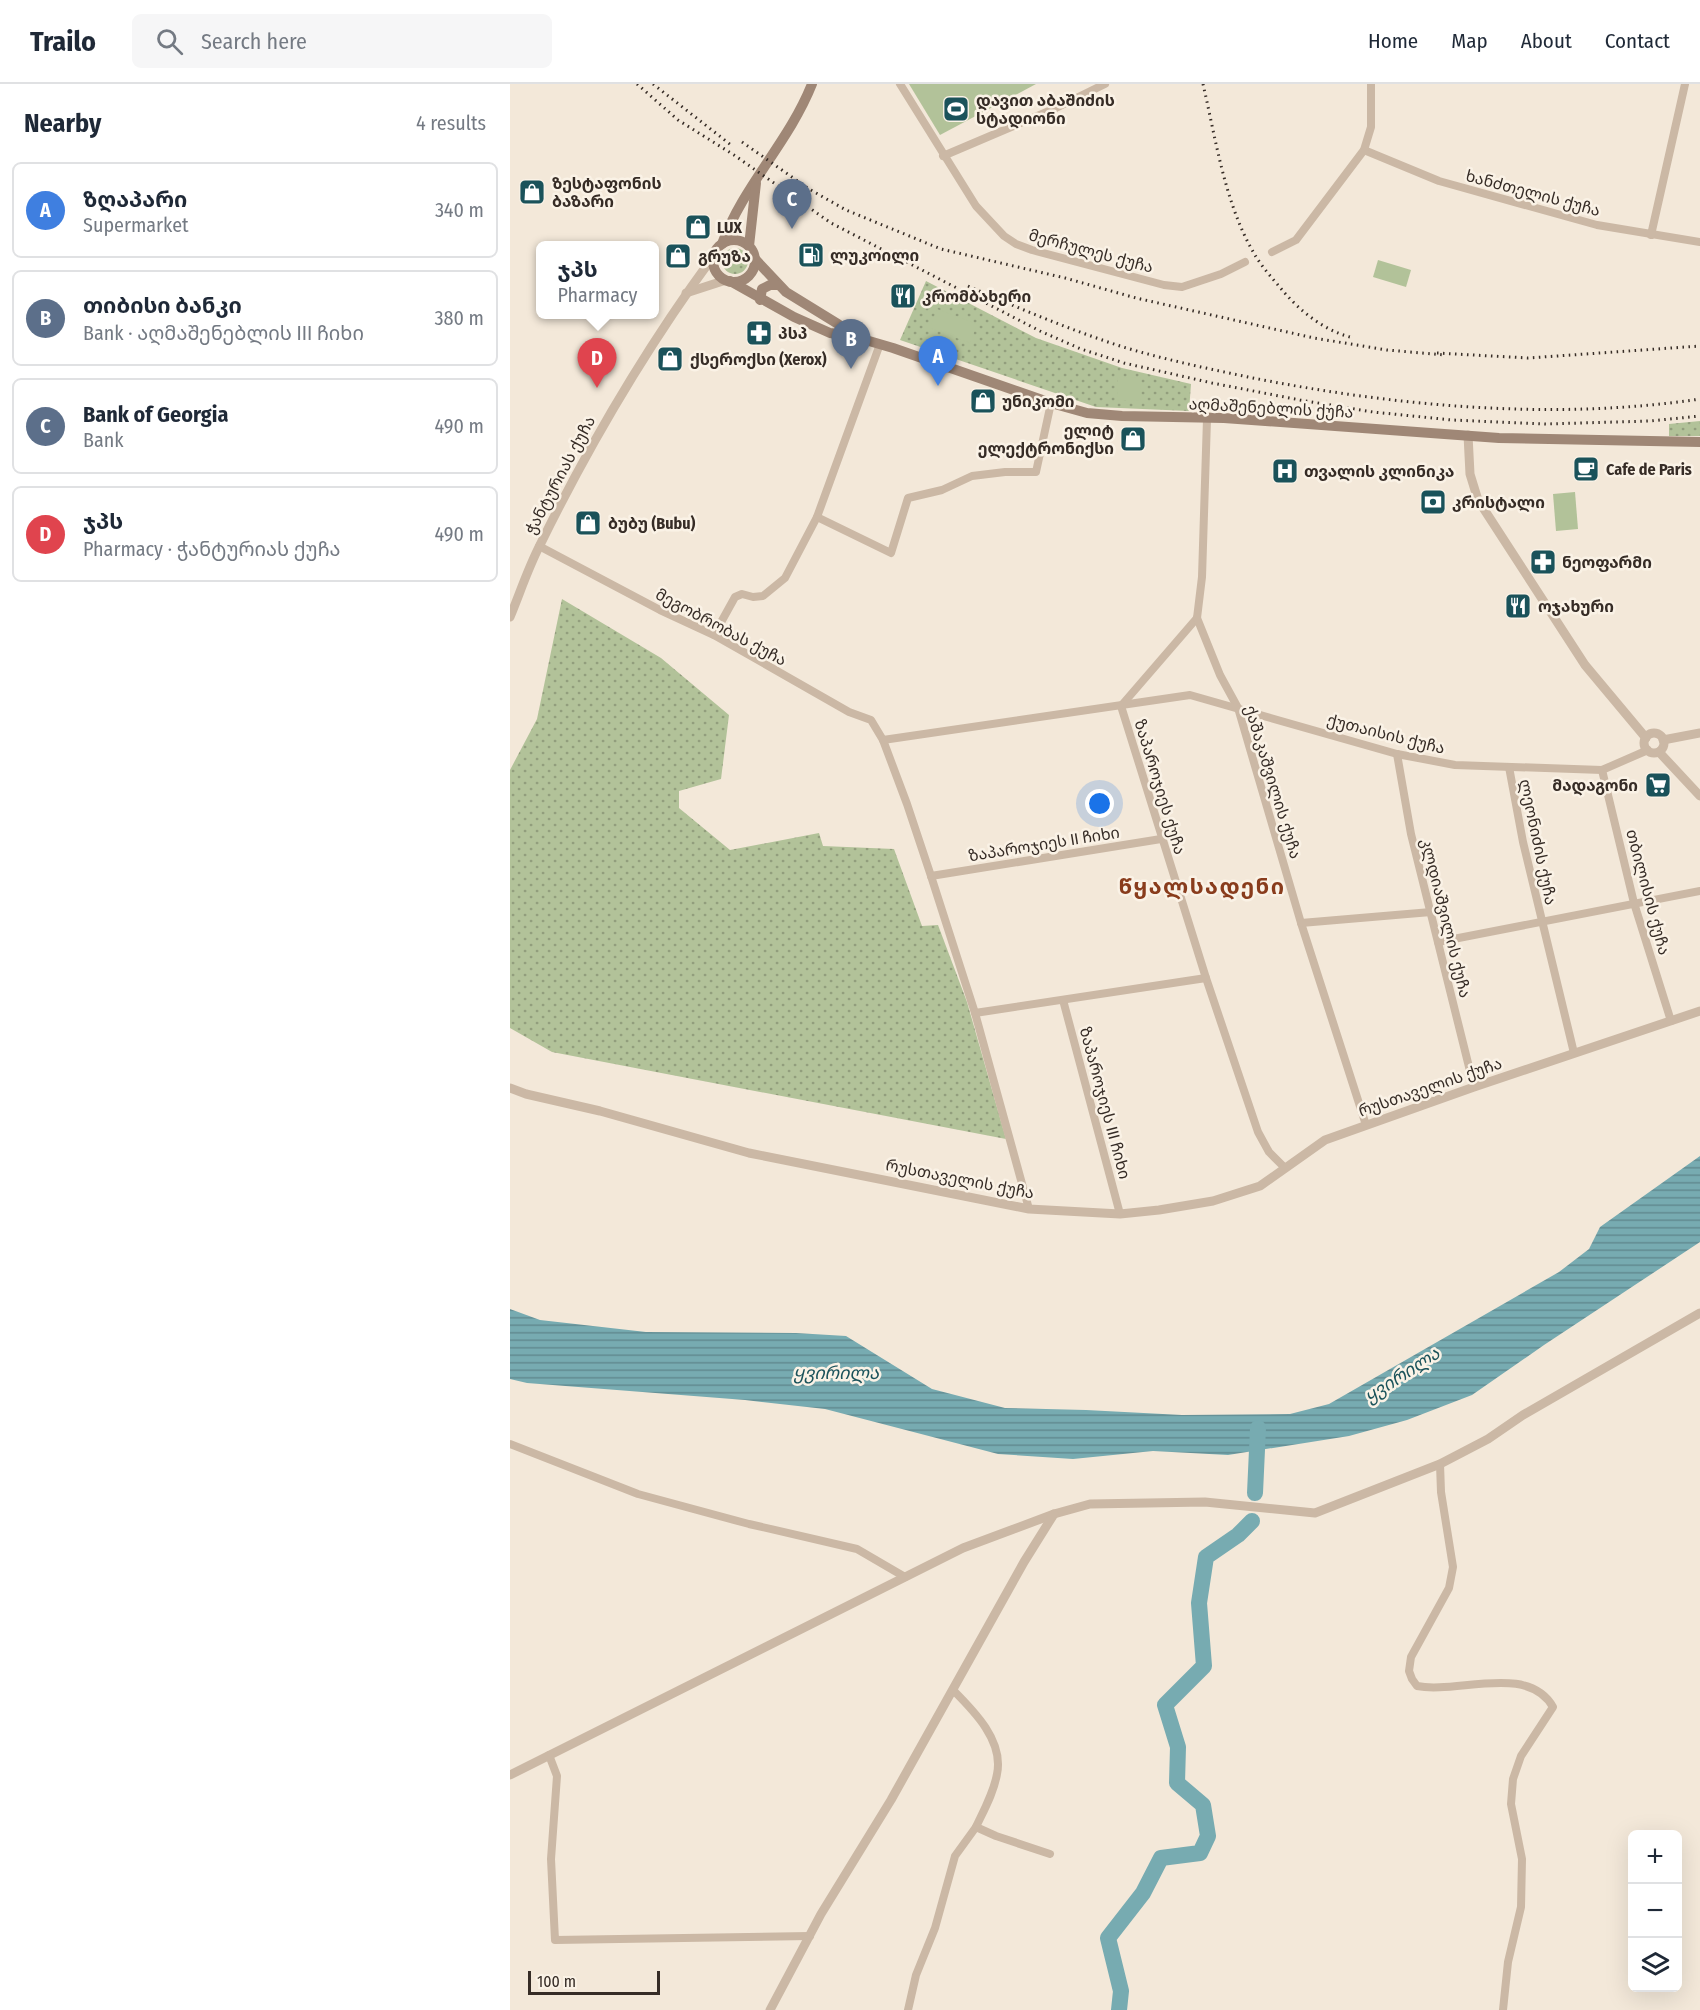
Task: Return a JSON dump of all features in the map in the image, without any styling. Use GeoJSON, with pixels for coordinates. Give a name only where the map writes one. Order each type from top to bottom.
{"type":"FeatureCollection","features":[{"type":"Feature","properties":{"kind":"main road"},"geometry":{"type":"LineString","coordinates":[[756,180],[749,246],[755,259],[753,270],[748,276],[738,281],[728,280],[715,269],[715,254],[722,244],[732,218],[756,180],[794,120],[812,84]]}},
{"type":"Feature","properties":{"kind":"main road"},"geometry":{"type":"LineString","coordinates":[[722,244],[736,240],[749,246]]}},
{"type":"Feature","properties":{"kind":"main road","name":"აღმაშენებლის ქუჩა"},"geometry":{"type":"LineString","coordinates":[[755,259],[777,285],[800,303],[838,324],[852,336]]}},
{"type":"Feature","properties":{"kind":"main road","name":"აღმაშენებლის ქუჩა"},"geometry":{"type":"LineString","coordinates":[[728,280],[760,300],[830,333],[880,344],[1051,403],[1087,412],[1122,416],[1236,418],[1499,438],[1700,442]]}},
{"type":"Feature","properties":{"kind":"main road"},"geometry":{"type":"LineString","coordinates":[[760,300],[762,289],[770,285],[777,285]]}},
{"type":"Feature","properties":{"kind":"street","name":"მერჩულეს ქუჩა"},"geometry":{"type":"LineString","coordinates":[[900,84],[976,206],[1004,236],[1032,250],[1164,285],[1182,287],[1221,274],[1245,262]]}},
{"type":"Feature","properties":{"kind":"street"},"geometry":{"type":"LineString","coordinates":[[944,156],[1056,108],[1105,84]]}},
{"type":"Feature","properties":{"kind":"street"},"geometry":{"type":"LineString","coordinates":[[1272,252],[1296,240],[1364,150],[1371,127],[1371,84]]}},
{"type":"Feature","properties":{"kind":"street"},"geometry":{"type":"LineString","coordinates":[[1651,235],[1685,84]]}},
{"type":"Feature","properties":{"kind":"street","name":"ხანძთელის ქუჩა"},"geometry":{"type":"LineString","coordinates":[[1364,150],[1439,181],[1597,225],[1700,242]]}},
{"type":"Feature","properties":{"kind":"street","name":"ჭანტურიას ქუჩა"},"geometry":{"type":"LineString","coordinates":[[510,617],[539,546],[597,436],[663,326],[715,254]]}},
{"type":"Feature","properties":{"kind":"street"},"geometry":{"type":"LineString","coordinates":[[686,293],[728,280]]}},
{"type":"Feature","properties":{"kind":"street"},"geometry":{"type":"LineString","coordinates":[[714,635],[735,597],[742,594],[753,597],[763,596],[785,578],[817,517],[880,344]]}},
{"type":"Feature","properties":{"kind":"street"},"geometry":{"type":"LineString","coordinates":[[817,517],[891,553],[908,498],[942,490],[972,476],[1005,472],[1036,472],[1051,403]]}},
{"type":"Feature","properties":{"kind":"street"},"geometry":{"type":"LineString","coordinates":[[1197,618],[1203,555],[1207,418]]}},
{"type":"Feature","properties":{"kind":"street"},"geometry":{"type":"LineString","coordinates":[[1468,435],[1470,474],[1478,500],[1585,665],[1646,738],[1645,745],[1648,750],[1653,753],[1659,752],[1664,747],[1663,740],[1655,734],[1646,738]]}},
{"type":"Feature","properties":{"kind":"street","name":"მეგობრობას ქუჩა"},"geometry":{"type":"LineString","coordinates":[[539,546],[660,610],[714,635],[849,712],[872,720],[883,740]]}},
{"type":"Feature","properties":{"kind":"street","name":"ზაპაროჯიეს ქუჩა"},"geometry":{"type":"LineString","coordinates":[[1197,618],[1120,706],[1206,978],[1258,1132],[1269,1152],[1285,1168]]}},
{"type":"Feature","properties":{"kind":"street","name":"ქაშაკაშვილის ქუჩა"},"geometry":{"type":"LineString","coordinates":[[1197,618],[1220,675],[1238,708],[1301,923],[1366,1125]]}},
{"type":"Feature","properties":{"kind":"street","name":"ქუთაისის ქუჩა"},"geometry":{"type":"LineString","coordinates":[[883,740],[1190,695],[1397,754],[1455,765],[1602,770],[1648,750]]}},
{"type":"Feature","properties":{"kind":"street"},"geometry":{"type":"LineString","coordinates":[[1663,740],[1700,734]]}},
{"type":"Feature","properties":{"kind":"street"},"geometry":{"type":"LineString","coordinates":[[883,740],[907,804],[975,1013],[1029,1209]]}},
{"type":"Feature","properties":{"kind":"street"},"geometry":{"type":"LineString","coordinates":[[1659,752],[1700,796]]}},
{"type":"Feature","properties":{"kind":"street","name":"კლდიაშვილის ქუჩა"},"geometry":{"type":"LineString","coordinates":[[1397,754],[1411,834],[1474,1087]]}},
{"type":"Feature","properties":{"kind":"street","name":"ლეონიძის ქუჩა"},"geometry":{"type":"LineString","coordinates":[[1509,767],[1522,842],[1574,1053]]}},
{"type":"Feature","properties":{"kind":"street","name":"თბილისის ქუჩა"},"geometry":{"type":"LineString","coordinates":[[1602,770],[1634,903],[1671,1021]]}},
{"type":"Feature","properties":{"kind":"street","name":"ზაპაროჯიეს II ჩიხი"},"geometry":{"type":"LineString","coordinates":[[931,876],[1161,839]]}},
{"type":"Feature","properties":{"kind":"street","name":"ლეონიძის ქუჩა"},"geometry":{"type":"LineString","coordinates":[[1438,942],[1700,891]]}},
{"type":"Feature","properties":{"kind":"street"},"geometry":{"type":"LineString","coordinates":[[1301,923],[1431,912]]}},
{"type":"Feature","properties":{"kind":"street"},"geometry":{"type":"LineString","coordinates":[[975,1013],[1206,978]]}},
{"type":"Feature","properties":{"kind":"street","name":"ზაპაროჯიეს III ჩიხი"},"geometry":{"type":"LineString","coordinates":[[1063,1000],[1120,1214]]}},
{"type":"Feature","properties":{"kind":"street","name":"რუსთაველის ქუჩა"},"geometry":{"type":"LineString","coordinates":[[510,1088],[749,1153],[1029,1209],[1120,1214],[1213,1201],[1260,1186],[1325,1140],[1700,1011]]}},
{"type":"Feature","properties":{"kind":"street"},"geometry":{"type":"LineString","coordinates":[[510,1775],[963,1548],[1054,1514],[1090,1504],[1205,1502],[1315,1513],[1440,1464],[1488,1439],[1523,1415],[1700,1313]]}},
{"type":"Feature","properties":{"kind":"street"},"geometry":{"type":"LineString","coordinates":[[510,1444],[638,1494],[749,1524],[857,1549],[905,1577]]}},
{"type":"Feature","properties":{"kind":"street"},"geometry":{"type":"LineString","coordinates":[[1440,1464],[1441,1492],[1452,1567],[1449,1588],[1411,1657],[1409,1671],[1412,1679],[1417,1686],[1430,1689],[1483,1683],[1534,1687],[1548,1699],[1553,1707],[1531,1738],[1521,1756],[1513,1779],[1511,1804],[1522,1859],[1521,1907],[1508,1962],[1503,2010]]}},
{"type":"Feature","properties":{"kind":"street"},"geometry":{"type":"LineString","coordinates":[[770,2010],[810,1935],[891,1800],[1024,1562],[1054,1514]]}},
{"type":"Feature","properties":{"kind":"street"},"geometry":{"type":"LineString","coordinates":[[908,2010],[916,1975],[935,1928],[955,1856],[976,1827],[998,1773],[996,1747],[974,1711],[952,1690]]}},
{"type":"Feature","properties":{"kind":"street"},"geometry":{"type":"LineString","coordinates":[[549,1755],[557,1776],[551,1859],[555,1940],[810,1935]]}},
{"type":"Feature","properties":{"kind":"street"},"geometry":{"type":"LineString","coordinates":[[976,1827],[1050,1854]]}},
{"type":"Feature","properties":{"kind":"green space","name":"დავით აბაშიძის სტადიონი"},"geometry":{"type":"Polygon","coordinates":[[[909,84],[1036,84],[940,135],[909,84]]]}},
{"type":"Feature","properties":{"kind":"green space"},"geometry":{"type":"Polygon","coordinates":[[[735,248],[744,252],[748,261],[744,270],[735,274],[726,270],[722,261],[726,252],[735,248]]]}},
{"type":"Feature","properties":{"kind":"green space"},"geometry":{"type":"Polygon","coordinates":[[[1378,260],[1411,270],[1406,287],[1373,277],[1378,260]]]}},
{"type":"Feature","properties":{"kind":"green space"},"geometry":{"type":"Polygon","coordinates":[[[926,281],[1036,338],[1122,368],[1191,384],[1189,411],[1096,407],[900,340],[926,281]]]}},
{"type":"Feature","properties":{"kind":"green space"},"geometry":{"type":"Polygon","coordinates":[[[937,309],[977,324],[970,343],[930,328],[937,309]]]}},
{"type":"Feature","properties":{"kind":"green space"},"geometry":{"type":"Polygon","coordinates":[[[1118,377],[1141,378],[1140,401],[1117,400],[1118,377]]]}},
{"type":"Feature","properties":{"kind":"green space"},"geometry":{"type":"Polygon","coordinates":[[[1700,421],[1700,436],[1669,436],[1669,424],[1700,421]]]}},
{"type":"Feature","properties":{"kind":"green space"},"geometry":{"type":"Polygon","coordinates":[[[1575,492],[1578,529],[1556,531],[1553,494],[1575,492]]]}},
{"type":"Feature","properties":{"kind":"green space"},"geometry":{"type":"Polygon","coordinates":[[[562,599],[661,658],[729,715],[721,779],[679,791],[679,808],[730,850],[819,833],[823,846],[894,849],[922,926],[938,925],[967,1002],[1006,1139],[552,1052],[510,1028],[510,770],[537,719],[562,599]]]}},
{"type":"Feature","properties":{"kind":"water","name":"ყვირილა"},"geometry":{"type":"Polygon","coordinates":[[[1700,1156],[1700,1242],[1472,1395],[1407,1420],[1349,1436],[1228,1455],[1153,1451],[1073,1459],[998,1454],[825,1409],[745,1400],[527,1383],[510,1379],[510,1309],[540,1320],[646,1332],[796,1333],[846,1336],[932,1389],[1005,1408],[1182,1415],[1290,1414],[1329,1404],[1559,1272],[1589,1249],[1600,1227],[1700,1156]]]}},
{"type":"Feature","properties":{"kind":"waterway"},"geometry":{"type":"LineString","coordinates":[[1255,1493],[1258,1428]]}},
{"type":"Feature","properties":{"kind":"waterway"},"geometry":{"type":"LineString","coordinates":[[1119,2010],[1121,1991],[1108,1938],[1143,1893],[1161,1858],[1200,1853],[1208,1836],[1203,1805],[1177,1783],[1178,1747],[1165,1705],[1204,1666],[1199,1603],[1206,1557],[1238,1535],[1252,1521]]}},
{"type":"Feature","properties":{"kind":"railway"},"geometry":{"type":"LineString","coordinates":[[637,84],[678,120],[734,155],[831,223],[1040,331],[1081,349],[1124,363],[1300,400],[1373,412],[1452,420],[1546,424],[1650,421],[1700,416]]}},
{"type":"Feature","properties":{"kind":"railway"},"geometry":{"type":"LineString","coordinates":[[653,84],[731,145]]}},
{"type":"Feature","properties":{"kind":"railway"},"geometry":{"type":"LineString","coordinates":[[1203,84],[1229,194],[1255,255],[1283,291],[1306,314],[1324,326],[1354,338]]}},
{"type":"Feature","properties":{"kind":"railway"},"geometry":{"type":"LineString","coordinates":[[742,142],[809,189],[846,210],[941,249],[1065,278],[1136,298],[1314,338],[1387,350],[1445,355]]}},
{"type":"Feature","properties":{"kind":"railway"},"geometry":{"type":"LineString","coordinates":[[968,286],[1043,318],[1120,346],[1200,367],[1359,396],[1416,403],[1531,409],[1644,406],[1700,399]]}},
{"type":"Feature","properties":{"kind":"railway"},"geometry":{"type":"LineString","coordinates":[[1437,353],[1528,358],[1700,346]]}},
{"type":"Feature","properties":{"kind":"place","name":"დავით აბაშიძის სტადიონი"},"geometry":{"type":"Point","coordinates":[956,109]}},
{"type":"Feature","properties":{"kind":"place","name":"ზესტაფონის ბაზარი"},"geometry":{"type":"Point","coordinates":[532,192]}},
{"type":"Feature","properties":{"kind":"place","name":"LUX"},"geometry":{"type":"Point","coordinates":[698,227]}},
{"type":"Feature","properties":{"kind":"place","name":"Bank of Georgia"},"geometry":{"type":"Point","coordinates":[792,229]}},
{"type":"Feature","properties":{"kind":"place","name":"ლუკოილი"},"geometry":{"type":"Point","coordinates":[811,255]}},
{"type":"Feature","properties":{"kind":"place","name":"გრუზა"},"geometry":{"type":"Point","coordinates":[678,256]}},
{"type":"Feature","properties":{"kind":"place","name":"კრომბახერი"},"geometry":{"type":"Point","coordinates":[903,296]}},
{"type":"Feature","properties":{"kind":"place","name":"პსპ"},"geometry":{"type":"Point","coordinates":[759,333]}},
{"type":"Feature","properties":{"kind":"place","name":"ქსეროქსი (Xerox)"},"geometry":{"type":"Point","coordinates":[670,359]}},
{"type":"Feature","properties":{"kind":"place","name":"თიბისი ბანკი"},"geometry":{"type":"Point","coordinates":[851,369]}},
{"type":"Feature","properties":{"kind":"place","name":"ზღაპარი"},"geometry":{"type":"Point","coordinates":[938,386]}},
{"type":"Feature","properties":{"kind":"place","name":"ჯპს"},"geometry":{"type":"Point","coordinates":[597,388]}},
{"type":"Feature","properties":{"kind":"place","name":"უნიკომი"},"geometry":{"type":"Point","coordinates":[983,401]}},
{"type":"Feature","properties":{"kind":"place","name":"ელიტ ელექტრონიქსი"},"geometry":{"type":"Point","coordinates":[1133,439]}},
{"type":"Feature","properties":{"kind":"place","name":"Cafe de Paris"},"geometry":{"type":"Point","coordinates":[1586,469]}},
{"type":"Feature","properties":{"kind":"place","name":"თვალის კლინიკა"},"geometry":{"type":"Point","coordinates":[1285,471]}},
{"type":"Feature","properties":{"kind":"place","name":"კრისტალი"},"geometry":{"type":"Point","coordinates":[1433,502]}},
{"type":"Feature","properties":{"kind":"place","name":"ბუბუ (Bubu)"},"geometry":{"type":"Point","coordinates":[588,523]}},
{"type":"Feature","properties":{"kind":"place","name":"ნეოფარმი"},"geometry":{"type":"Point","coordinates":[1543,562]}},
{"type":"Feature","properties":{"kind":"place","name":"ოჯახური"},"geometry":{"type":"Point","coordinates":[1518,606]}},
{"type":"Feature","properties":{"kind":"place","name":"მადაგონი"},"geometry":{"type":"Point","coordinates":[1658,785]}},
{"type":"Feature","properties":{"kind":"district","name":"წყალსადენი"},"geometry":{"type":"Point","coordinates":[1202,886]}}]}
